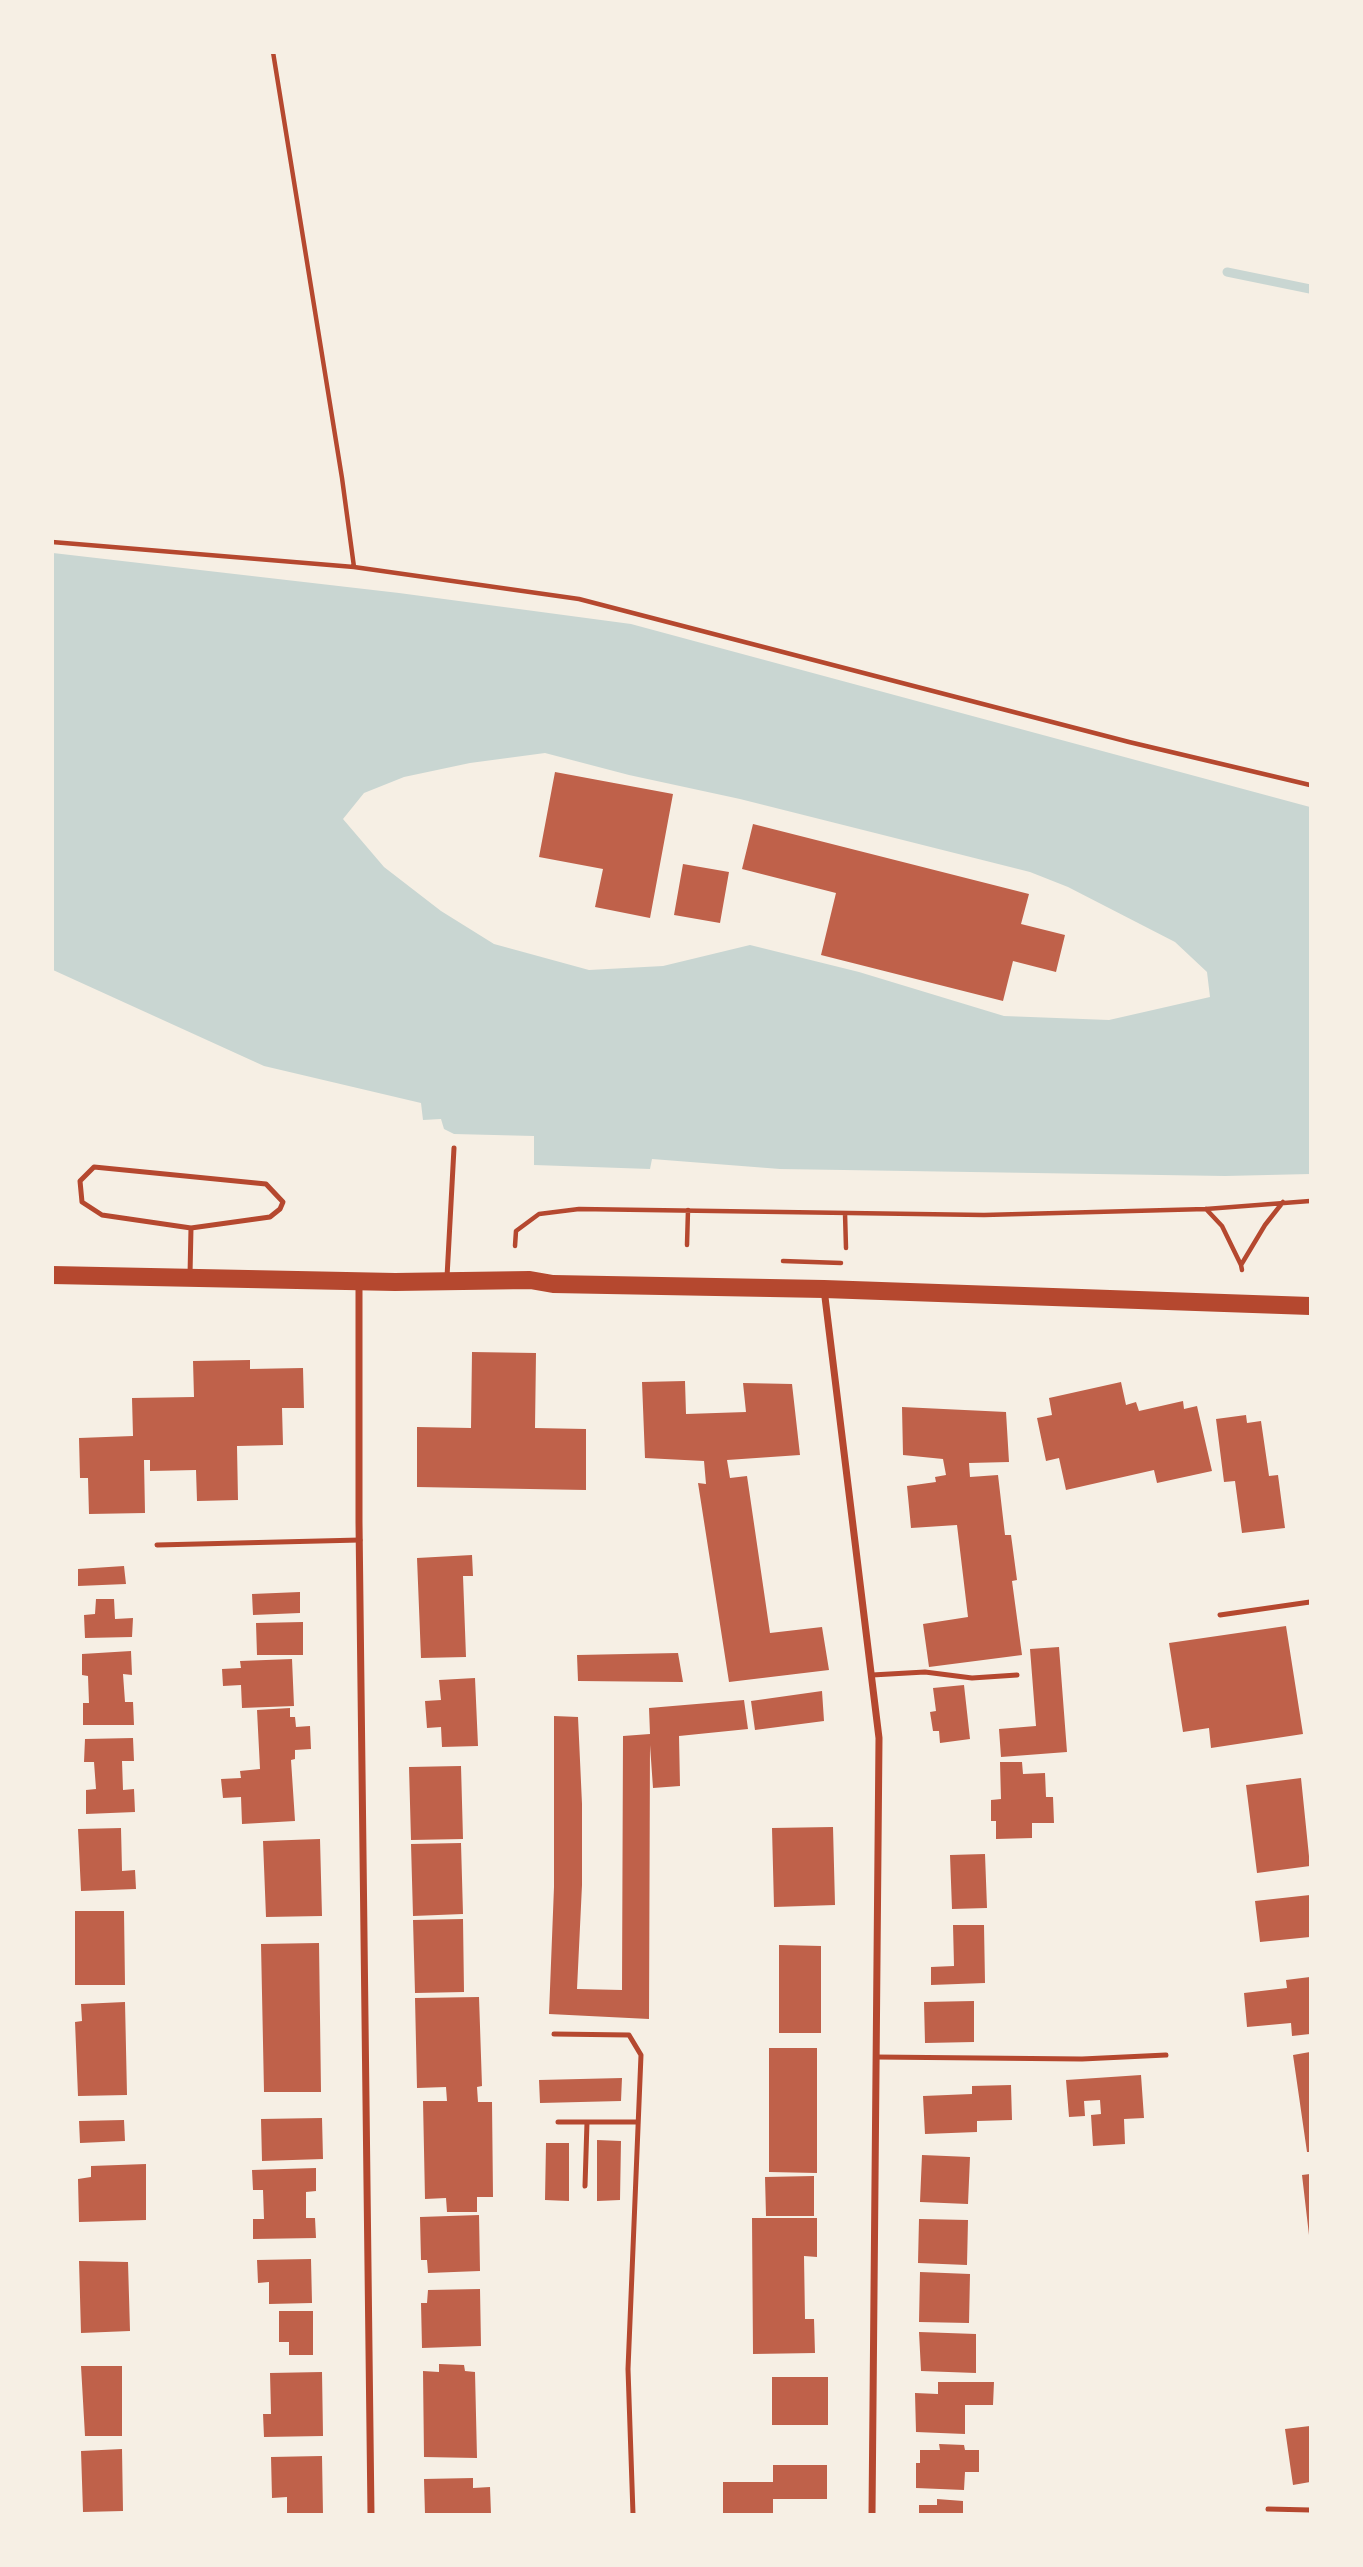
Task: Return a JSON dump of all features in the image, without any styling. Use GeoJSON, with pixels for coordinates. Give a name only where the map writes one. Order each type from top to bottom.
{"type":"FeatureCollection","features":[{"type":"Feature","properties":{"kind":"main road"},"geometry":{"type":"LineString","coordinates":[[52,1275],[190,1279],[447,1280],[824,1289],[1311,1306]]}},
{"type":"Feature","properties":{"kind":"street"},"geometry":{"type":"LineString","coordinates":[[359,1281],[371,2515]]}},
{"type":"Feature","properties":{"kind":"street"},"geometry":{"type":"LineString","coordinates":[[824,1289],[879,1738],[872,2515]]}},
{"type":"Feature","properties":{"kind":"lane"},"geometry":{"type":"LineString","coordinates":[[447,1280],[454,1148]]}},
{"type":"Feature","properties":{"kind":"lane"},"geometry":{"type":"LineString","coordinates":[[94,1167],[266,1184],[283,1202],[280,1209],[270,1217],[191,1227],[102,1215],[82,1202],[80,1181],[94,1167]]}},
{"type":"Feature","properties":{"kind":"lane"},"geometry":{"type":"LineString","coordinates":[[190,1279],[191,1227]]}},
{"type":"Feature","properties":{"kind":"lane"},"geometry":{"type":"LineString","coordinates":[[157,1545],[360,1540]]}},
{"type":"Feature","properties":{"kind":"lane"},"geometry":{"type":"LineString","coordinates":[[1220,1615],[1311,1602]]}},
{"type":"Feature","properties":{"kind":"lane"},"geometry":{"type":"LineString","coordinates":[[872,1675],[925,1672],[972,1678],[1017,1675]]}},
{"type":"Feature","properties":{"kind":"lane"},"geometry":{"type":"LineString","coordinates":[[554,2034],[629,2035],[641,2055],[628,2369],[634,2515]]}},
{"type":"Feature","properties":{"kind":"lane"},"geometry":{"type":"LineString","coordinates":[[876,2057],[1082,2059],[1166,2055]]}},
{"type":"Feature","properties":{"kind":"lane"},"geometry":{"type":"LineString","coordinates":[[558,2122],[638,2122]]}},
{"type":"Feature","properties":{"kind":"lane"},"geometry":{"type":"LineString","coordinates":[[585,2186],[587,2122]]}},
{"type":"Feature","properties":{"kind":"lane"},"geometry":{"type":"LineString","coordinates":[[1268,2509],[1311,2510]]}},
{"type":"Feature","properties":{"kind":"path"},"geometry":{"type":"LineString","coordinates":[[273,52],[354,567]]}},
{"type":"Feature","properties":{"kind":"path"},"geometry":{"type":"LineString","coordinates":[[52,542],[354,567],[579,599],[1115,739],[1311,785]]}},
{"type":"Feature","properties":{"kind":"path"},"geometry":{"type":"LineString","coordinates":[[514,1246],[516,1231],[539,1214],[579,1209],[984,1215],[1206,1209],[1311,1201]]}},
{"type":"Feature","properties":{"kind":"path"},"geometry":{"type":"LineString","coordinates":[[1206,1209],[1222,1226],[1242,1268],[1265,1225],[1283,1202]]}},
{"type":"Feature","properties":{"kind":"path"},"geometry":{"type":"LineString","coordinates":[[687,1245],[688,1210]]}},
{"type":"Feature","properties":{"kind":"path"},"geometry":{"type":"LineString","coordinates":[[845,1213],[846,1248]]}},
{"type":"Feature","properties":{"kind":"shaded area"},"geometry":{"type":"Polygon","coordinates":[[[53,553],[399,593],[631,624],[1310,807],[1310,1174],[1225,1176],[780,1169],[652,1159],[650,1169],[534,1165],[534,1136],[454,1134],[444,1129],[441,1119],[423,1120],[421,1103],[264,1066],[53,970],[53,553]],[[545,753],[470,763],[404,777],[364,793],[343,819],[384,867],[441,911],[494,944],[589,970],[663,966],[750,945],[859,972],[1004,1016],[1109,1020],[1210,997],[1207,972],[1175,942],[1068,887],[1030,872],[740,799],[629,775],[545,753]]]}},
{"type":"Feature","properties":{"kind":"building"},"geometry":{"type":"Polygon","coordinates":[[[555,772],[673,794],[650,918],[595,907],[603,869],[539,857],[555,772]]]}},
{"type":"Feature","properties":{"kind":"building"},"geometry":{"type":"Polygon","coordinates":[[[753,824],[1029,894],[1021,924],[1065,935],[1056,972],[1013,961],[1003,1001],[821,955],[836,893],[742,869],[753,824]]]}},
{"type":"Feature","properties":{"kind":"building"},"geometry":{"type":"Polygon","coordinates":[[[683,864],[729,872],[720,923],[674,915],[683,864]]]}},
{"type":"Feature","properties":{"kind":"building"},"geometry":{"type":"Polygon","coordinates":[[[472,1352],[536,1353],[535,1428],[586,1429],[586,1490],[417,1487],[417,1427],[471,1428],[472,1352]]]}},
{"type":"Feature","properties":{"kind":"building"},"geometry":{"type":"Polygon","coordinates":[[[250,1360],[250,1369],[303,1368],[304,1408],[282,1408],[283,1445],[237,1446],[238,1500],[197,1501],[196,1470],[150,1471],[150,1460],[144,1460],[145,1513],[89,1514],[88,1478],[80,1478],[79,1438],[133,1436],[132,1398],[194,1397],[193,1361],[250,1360]]]}},
{"type":"Feature","properties":{"kind":"building"},"geometry":{"type":"Polygon","coordinates":[[[685,1381],[686,1414],[746,1412],[743,1383],[792,1384],[800,1455],[727,1460],[730,1478],[747,1476],[770,1633],[822,1627],[829,1670],[729,1682],[698,1483],[706,1484],[704,1461],[645,1458],[642,1382],[685,1381]]]}},
{"type":"Feature","properties":{"kind":"building"},"geometry":{"type":"Polygon","coordinates":[[[1121,1382],[1126,1405],[1136,1402],[1139,1411],[1183,1401],[1184,1409],[1197,1406],[1212,1471],[1157,1483],[1154,1470],[1066,1490],[1059,1458],[1046,1461],[1037,1418],[1052,1415],[1049,1398],[1121,1382]]]}},
{"type":"Feature","properties":{"kind":"building"},"geometry":{"type":"Polygon","coordinates":[[[902,1407],[1006,1412],[1009,1462],[969,1463],[970,1477],[998,1475],[1005,1535],[1011,1535],[1017,1580],[1012,1581],[1022,1655],[929,1667],[923,1624],[968,1617],[957,1525],[911,1528],[907,1486],[936,1482],[935,1477],[946,1475],[943,1459],[903,1455],[902,1407]]]}},
{"type":"Feature","properties":{"kind":"building"},"geometry":{"type":"Polygon","coordinates":[[[1246,1415],[1247,1423],[1261,1421],[1269,1476],[1278,1475],[1285,1528],[1242,1533],[1235,1481],[1224,1482],[1216,1419],[1246,1415]]]}},
{"type":"Feature","properties":{"kind":"building"},"geometry":{"type":"Polygon","coordinates":[[[472,1555],[473,1576],[463,1576],[466,1657],[421,1658],[417,1558],[472,1555]]]}},
{"type":"Feature","properties":{"kind":"building"},"geometry":{"type":"Polygon","coordinates":[[[124,1566],[126,1584],[78,1586],[78,1569],[124,1566]]]}},
{"type":"Feature","properties":{"kind":"building"},"geometry":{"type":"Polygon","coordinates":[[[300,1592],[300,1613],[253,1615],[252,1594],[300,1592]]]}},
{"type":"Feature","properties":{"kind":"building"},"geometry":{"type":"Polygon","coordinates":[[[96,1599],[114,1599],[115,1619],[133,1618],[132,1637],[85,1638],[84,1615],[95,1614],[96,1599]]]}},
{"type":"Feature","properties":{"kind":"building"},"geometry":{"type":"Polygon","coordinates":[[[303,1622],[303,1655],[257,1655],[256,1623],[303,1622]]]}},
{"type":"Feature","properties":{"kind":"building"},"geometry":{"type":"Polygon","coordinates":[[[1286,1626],[1303,1734],[1211,1748],[1209,1728],[1183,1732],[1169,1643],[1286,1626]]]}},
{"type":"Feature","properties":{"kind":"building"},"geometry":{"type":"Polygon","coordinates":[[[1059,1647],[1067,1752],[1001,1757],[999,1729],[1036,1726],[1030,1649],[1059,1647]]]}},
{"type":"Feature","properties":{"kind":"building"},"geometry":{"type":"Polygon","coordinates":[[[131,1651],[132,1675],[123,1674],[125,1702],[133,1702],[134,1725],[83,1725],[83,1703],[89,1703],[88,1676],[82,1675],[82,1654],[131,1651]]]}},
{"type":"Feature","properties":{"kind":"building"},"geometry":{"type":"Polygon","coordinates":[[[678,1653],[683,1682],[578,1681],[577,1655],[678,1653]]]}},
{"type":"Feature","properties":{"kind":"building"},"geometry":{"type":"Polygon","coordinates":[[[292,1659],[294,1706],[242,1708],[241,1685],[223,1686],[222,1669],[241,1668],[240,1661],[292,1659]]]}},
{"type":"Feature","properties":{"kind":"building"},"geometry":{"type":"Polygon","coordinates":[[[475,1678],[478,1746],[442,1747],[441,1727],[427,1728],[425,1701],[441,1700],[439,1680],[475,1678]]]}},
{"type":"Feature","properties":{"kind":"building"},"geometry":{"type":"Polygon","coordinates":[[[964,1685],[970,1739],[940,1743],[939,1731],[933,1731],[930,1712],[936,1711],[933,1688],[964,1685]]]}},
{"type":"Feature","properties":{"kind":"building"},"geometry":{"type":"Polygon","coordinates":[[[822,1691],[824,1721],[755,1730],[751,1701],[822,1691]]]}},
{"type":"Feature","properties":{"kind":"building"},"geometry":{"type":"Polygon","coordinates":[[[744,1700],[748,1729],[679,1736],[680,1786],[653,1788],[650,1745],[649,2019],[549,2014],[554,1887],[554,1716],[578,1717],[582,1885],[577,1989],[622,1990],[623,1736],[650,1734],[649,1708],[744,1700]]]}},
{"type":"Feature","properties":{"kind":"building"},"geometry":{"type":"Polygon","coordinates":[[[290,1708],[290,1717],[295,1717],[296,1727],[310,1726],[311,1749],[295,1750],[295,1759],[291,1760],[295,1821],[242,1824],[241,1797],[223,1798],[221,1779],[241,1778],[240,1771],[260,1769],[257,1710],[290,1708]]]}},
{"type":"Feature","properties":{"kind":"building"},"geometry":{"type":"Polygon","coordinates":[[[133,1738],[134,1761],[122,1761],[123,1790],[134,1789],[135,1812],[86,1814],[86,1790],[96,1789],[94,1762],[84,1762],[85,1739],[133,1738]]]}},
{"type":"Feature","properties":{"kind":"building"},"geometry":{"type":"Polygon","coordinates":[[[1000,1762],[1022,1762],[1023,1774],[1045,1773],[1046,1797],[1053,1797],[1054,1823],[1032,1823],[1032,1838],[996,1839],[996,1821],[991,1821],[991,1800],[1001,1799],[1000,1762]]]}},
{"type":"Feature","properties":{"kind":"building"},"geometry":{"type":"Polygon","coordinates":[[[461,1766],[463,1839],[411,1840],[409,1767],[461,1766]]]}},
{"type":"Feature","properties":{"kind":"building"},"geometry":{"type":"Polygon","coordinates":[[[1301,1778],[1310,1866],[1257,1873],[1246,1785],[1301,1778]]]}},
{"type":"Feature","properties":{"kind":"building"},"geometry":{"type":"Polygon","coordinates":[[[833,1827],[835,1905],[774,1907],[772,1828],[833,1827]]]}},
{"type":"Feature","properties":{"kind":"building"},"geometry":{"type":"Polygon","coordinates":[[[121,1828],[122,1871],[135,1870],[136,1889],[81,1891],[78,1829],[121,1828]]]}},
{"type":"Feature","properties":{"kind":"building"},"geometry":{"type":"Polygon","coordinates":[[[320,1839],[322,1916],[266,1917],[263,1841],[320,1839]]]}},
{"type":"Feature","properties":{"kind":"building"},"geometry":{"type":"Polygon","coordinates":[[[461,1843],[463,1914],[413,1916],[411,1844],[461,1843]]]}},
{"type":"Feature","properties":{"kind":"building"},"geometry":{"type":"Polygon","coordinates":[[[985,1854],[987,1908],[952,1909],[950,1855],[985,1854]]]}},
{"type":"Feature","properties":{"kind":"building"},"geometry":{"type":"Polygon","coordinates":[[[1310,1895],[1310,1937],[1260,1942],[1255,1901],[1310,1895]]]}},
{"type":"Feature","properties":{"kind":"building"},"geometry":{"type":"Polygon","coordinates":[[[75,1911],[124,1911],[125,1985],[75,1985],[75,1911]]]}},
{"type":"Feature","properties":{"kind":"building"},"geometry":{"type":"Polygon","coordinates":[[[463,1919],[464,1992],[415,1993],[413,1920],[463,1919]]]}},
{"type":"Feature","properties":{"kind":"building"},"geometry":{"type":"Polygon","coordinates":[[[953,1925],[984,1925],[985,1983],[931,1985],[931,1967],[954,1966],[953,1925]]]}},
{"type":"Feature","properties":{"kind":"building"},"geometry":{"type":"Polygon","coordinates":[[[319,1943],[321,2092],[264,2092],[261,1944],[319,1943]]]}},
{"type":"Feature","properties":{"kind":"building"},"geometry":{"type":"Polygon","coordinates":[[[779,1945],[821,1946],[821,2033],[779,2033],[779,1945]]]}},
{"type":"Feature","properties":{"kind":"building"},"geometry":{"type":"Polygon","coordinates":[[[1310,1977],[1310,2034],[1292,2036],[1291,2023],[1247,2027],[1244,1993],[1287,1988],[1286,1980],[1310,1977]]]}},
{"type":"Feature","properties":{"kind":"building"},"geometry":{"type":"Polygon","coordinates":[[[479,1997],[482,2086],[477,2087],[478,2102],[492,2102],[493,2197],[477,2197],[477,2212],[447,2212],[446,2198],[425,2199],[423,2101],[447,2101],[446,2087],[417,2088],[415,1998],[479,1997]]]}},
{"type":"Feature","properties":{"kind":"building"},"geometry":{"type":"Polygon","coordinates":[[[974,2001],[974,2042],[925,2043],[924,2002],[974,2001]]]}},
{"type":"Feature","properties":{"kind":"building"},"geometry":{"type":"Polygon","coordinates":[[[125,2002],[127,2095],[78,2096],[75,2022],[82,2021],[81,2004],[125,2002]]]}},
{"type":"Feature","properties":{"kind":"building"},"geometry":{"type":"Polygon","coordinates":[[[769,2048],[817,2048],[817,2173],[769,2172],[769,2048]]]}},
{"type":"Feature","properties":{"kind":"building"},"geometry":{"type":"Polygon","coordinates":[[[1310,2052],[1310,2152],[1307,2152],[1293,2055],[1310,2052]]]}},
{"type":"Feature","properties":{"kind":"building"},"geometry":{"type":"Polygon","coordinates":[[[1141,2075],[1144,2118],[1124,2119],[1125,2144],[1093,2146],[1091,2115],[1101,2114],[1100,2100],[1084,2101],[1085,2116],[1069,2117],[1066,2080],[1141,2075]]]}},
{"type":"Feature","properties":{"kind":"building"},"geometry":{"type":"Polygon","coordinates":[[[622,2078],[621,2101],[540,2103],[539,2080],[622,2078]]]}},
{"type":"Feature","properties":{"kind":"building"},"geometry":{"type":"Polygon","coordinates":[[[1011,2085],[1012,2120],[977,2121],[977,2132],[925,2134],[923,2096],[972,2094],[972,2086],[1011,2085]]]}},
{"type":"Feature","properties":{"kind":"building"},"geometry":{"type":"Polygon","coordinates":[[[322,2118],[323,2159],[262,2161],[261,2119],[322,2118]]]}},
{"type":"Feature","properties":{"kind":"building"},"geometry":{"type":"Polygon","coordinates":[[[124,2120],[125,2141],[80,2143],[79,2121],[124,2120]]]}},
{"type":"Feature","properties":{"kind":"building"},"geometry":{"type":"Polygon","coordinates":[[[597,2140],[621,2141],[620,2200],[597,2201],[597,2140]]]}},
{"type":"Feature","properties":{"kind":"building"},"geometry":{"type":"Polygon","coordinates":[[[546,2143],[569,2143],[569,2201],[545,2200],[546,2143]]]}},
{"type":"Feature","properties":{"kind":"building"},"geometry":{"type":"Polygon","coordinates":[[[922,2155],[970,2157],[968,2204],[920,2202],[922,2155]]]}},
{"type":"Feature","properties":{"kind":"building"},"geometry":{"type":"Polygon","coordinates":[[[146,2164],[146,2220],[79,2222],[78,2179],[91,2177],[91,2166],[146,2164]]]}},
{"type":"Feature","properties":{"kind":"building"},"geometry":{"type":"Polygon","coordinates":[[[316,2168],[316,2191],[306,2192],[306,2218],[315,2218],[316,2238],[253,2239],[253,2219],[264,2219],[263,2190],[253,2190],[252,2170],[316,2168]]]}},
{"type":"Feature","properties":{"kind":"building"},"geometry":{"type":"Polygon","coordinates":[[[1310,2174],[1310,2235],[1309,2235],[1302,2175],[1310,2174]]]}},
{"type":"Feature","properties":{"kind":"building"},"geometry":{"type":"Polygon","coordinates":[[[814,2176],[814,2216],[766,2216],[765,2177],[814,2176]]]}},
{"type":"Feature","properties":{"kind":"building"},"geometry":{"type":"Polygon","coordinates":[[[479,2215],[480,2271],[428,2273],[427,2260],[421,2260],[420,2217],[479,2215]]]}},
{"type":"Feature","properties":{"kind":"building"},"geometry":{"type":"Polygon","coordinates":[[[752,2218],[817,2218],[817,2257],[804,2256],[805,2319],[814,2319],[815,2353],[753,2354],[752,2218]]]}},
{"type":"Feature","properties":{"kind":"building"},"geometry":{"type":"Polygon","coordinates":[[[919,2219],[968,2220],[967,2265],[918,2263],[919,2219]]]}},
{"type":"Feature","properties":{"kind":"building"},"geometry":{"type":"Polygon","coordinates":[[[311,2259],[312,2303],[269,2304],[269,2282],[258,2283],[257,2260],[311,2259]]]}},
{"type":"Feature","properties":{"kind":"building"},"geometry":{"type":"Polygon","coordinates":[[[79,2261],[128,2262],[130,2331],[81,2333],[79,2261]]]}},
{"type":"Feature","properties":{"kind":"building"},"geometry":{"type":"Polygon","coordinates":[[[920,2272],[970,2274],[969,2323],[919,2322],[920,2272]]]}},
{"type":"Feature","properties":{"kind":"building"},"geometry":{"type":"Polygon","coordinates":[[[480,2289],[481,2346],[422,2348],[421,2303],[427,2303],[428,2290],[480,2289]]]}},
{"type":"Feature","properties":{"kind":"building"},"geometry":{"type":"Polygon","coordinates":[[[279,2311],[313,2311],[313,2355],[289,2355],[289,2342],[279,2342],[279,2311]]]}},
{"type":"Feature","properties":{"kind":"building"},"geometry":{"type":"Polygon","coordinates":[[[919,2332],[976,2334],[976,2373],[921,2371],[919,2332]]]}},
{"type":"Feature","properties":{"kind":"building"},"geometry":{"type":"Polygon","coordinates":[[[439,2364],[464,2365],[465,2371],[475,2372],[477,2458],[424,2457],[423,2371],[439,2372],[439,2364]]]}},
{"type":"Feature","properties":{"kind":"building"},"geometry":{"type":"Polygon","coordinates":[[[81,2366],[122,2366],[122,2436],[85,2436],[81,2366]]]}},
{"type":"Feature","properties":{"kind":"building"},"geometry":{"type":"Polygon","coordinates":[[[322,2372],[323,2436],[264,2437],[263,2414],[271,2414],[270,2373],[322,2372]]]}},
{"type":"Feature","properties":{"kind":"building"},"geometry":{"type":"Polygon","coordinates":[[[772,2377],[828,2377],[828,2425],[772,2425],[772,2377]]]}},
{"type":"Feature","properties":{"kind":"building"},"geometry":{"type":"Polygon","coordinates":[[[938,2382],[994,2382],[993,2405],[965,2405],[965,2434],[916,2432],[915,2393],[938,2394],[938,2382]]]}},
{"type":"Feature","properties":{"kind":"building"},"geometry":{"type":"Polygon","coordinates":[[[1310,2426],[1310,2482],[1293,2485],[1285,2429],[1310,2426]]]}},
{"type":"Feature","properties":{"kind":"building"},"geometry":{"type":"Polygon","coordinates":[[[939,2444],[964,2445],[965,2450],[979,2450],[979,2472],[965,2472],[964,2490],[916,2488],[916,2463],[920,2463],[920,2450],[940,2450],[939,2444]]]}},
{"type":"Feature","properties":{"kind":"building"},"geometry":{"type":"Polygon","coordinates":[[[122,2449],[123,2511],[83,2512],[81,2451],[122,2449]]]}},
{"type":"Feature","properties":{"kind":"building"},"geometry":{"type":"Polygon","coordinates":[[[322,2456],[323,2514],[287,2514],[287,2497],[272,2498],[271,2457],[322,2456]]]}},
{"type":"Feature","properties":{"kind":"building"},"geometry":{"type":"Polygon","coordinates":[[[773,2465],[827,2465],[827,2499],[773,2499],[773,2514],[723,2514],[723,2482],[773,2482],[773,2465]]]}},
{"type":"Feature","properties":{"kind":"building"},"geometry":{"type":"Polygon","coordinates":[[[473,2478],[473,2488],[490,2487],[491,2514],[425,2514],[424,2479],[473,2478]]]}},
{"type":"Feature","properties":{"kind":"building"},"geometry":{"type":"Polygon","coordinates":[[[937,2499],[963,2501],[963,2514],[919,2514],[919,2505],[937,2505],[937,2499]]]}},
{"type":"Feature","properties":{"kind":"waterway"},"geometry":{"type":"LineString","coordinates":[[1227,272],[1310,289]]}}]}
